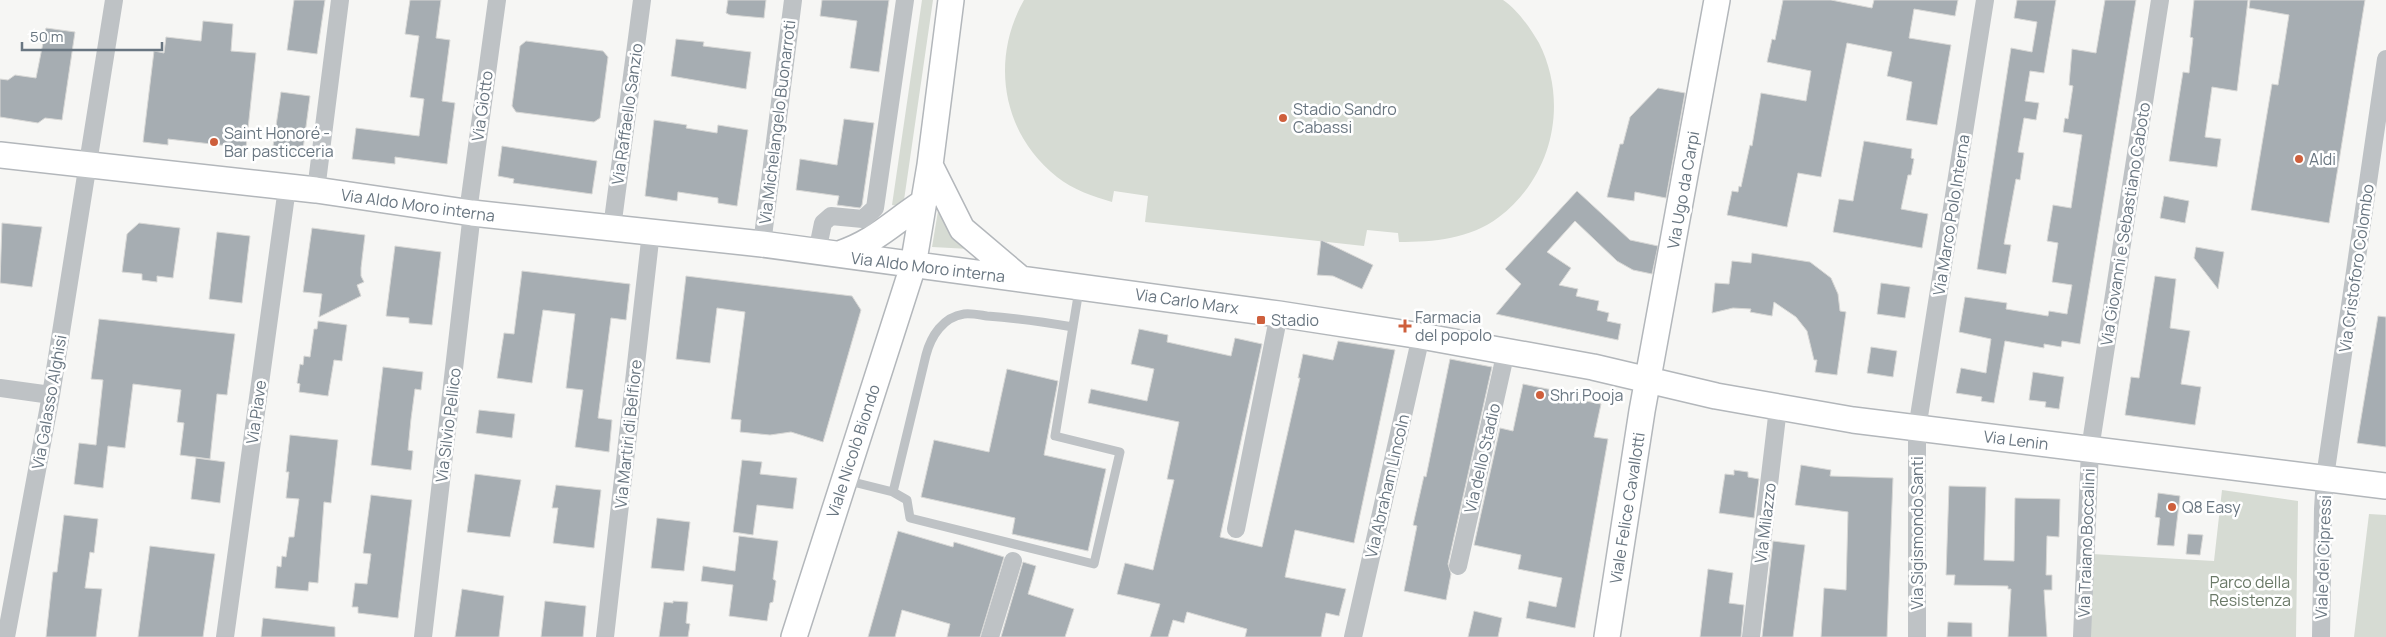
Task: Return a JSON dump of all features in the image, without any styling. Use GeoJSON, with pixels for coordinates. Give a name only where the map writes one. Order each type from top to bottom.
{"type":"FeatureCollection","features":[{"type":"Feature","properties":{"kind":"street","name":"Via Galasso Alghisi"},"geometry":{"type":"LineString","coordinates":[[6,637],[7,586],[51,395],[114,0]]}},
{"type":"Feature","properties":{"kind":"street"},"geometry":{"type":"LineString","coordinates":[[316,190],[340,0]]}},
{"type":"Feature","properties":{"kind":"street","name":"Via Giotto"},"geometry":{"type":"LineString","coordinates":[[470,213],[497,0]]}},
{"type":"Feature","properties":{"kind":"street","name":"Via Raffaello Sanzio"},"geometry":{"type":"LineString","coordinates":[[612,228],[642,0]]}},
{"type":"Feature","properties":{"kind":"street","name":"Via Michelangelo Buonarroti"},"geometry":{"type":"LineString","coordinates":[[762,244],[793,0]]}},
{"type":"Feature","properties":{"kind":"street"},"geometry":{"type":"LineString","coordinates":[[827,253],[823,223],[831,216],[863,219],[875,208],[905,0]]}},
{"type":"Feature","properties":{"kind":"street"},"geometry":{"type":"LineString","coordinates":[[913,266],[930,165],[951,0]]}},
{"type":"Feature","properties":{"kind":"street","name":"Via Ugo da Carpi"},"geometry":{"type":"LineString","coordinates":[[1648,380],[1717,0]]}},
{"type":"Feature","properties":{"kind":"street","name":"Via Marco Polo Interna"},"geometry":{"type":"LineString","coordinates":[[1917,429],[1985,0]]}},
{"type":"Feature","properties":{"kind":"street","name":"Via Giovanni e Sebastiano Caboto"},"geometry":{"type":"LineString","coordinates":[[2090,449],[2160,0]]}},
{"type":"Feature","properties":{"kind":"street","name":"Via Cristoforo Colombo"},"geometry":{"type":"LineString","coordinates":[[2325,477],[2386,59]]}},
{"type":"Feature","properties":{"kind":"street","name":"Via Aldo Moro interna"},"geometry":{"type":"LineString","coordinates":[[0,155],[316,190],[470,213],[762,244],[913,266],[1021,279]]}},
{"type":"Feature","properties":{"kind":"street","name":"Via Aldo Moro interna"},"geometry":{"type":"LineString","coordinates":[[930,165],[962,229],[1021,279]]}},
{"type":"Feature","properties":{"kind":"street","name":"Via Piave"},"geometry":{"type":"LineString","coordinates":[[225,637],[287,188]]}},
{"type":"Feature","properties":{"kind":"street","name":"Via Aldo Moro interna"},"geometry":{"type":"LineString","coordinates":[[827,253],[871,241],[897,219],[924,202]]}},
{"type":"Feature","properties":{"kind":"street","name":"Via Silvio Pellico"},"geometry":{"type":"LineString","coordinates":[[423,637],[470,213]]}},
{"type":"Feature","properties":{"kind":"street","name":"Via Martiri di Belfiore"},"geometry":{"type":"LineString","coordinates":[[606,637],[651,232]]}},
{"type":"Feature","properties":{"kind":"street","name":"Viale Nicolò Biondo"},"geometry":{"type":"LineString","coordinates":[[794,637],[913,266]]}},
{"type":"Feature","properties":{"kind":"street","name":"Via Carlo Marx"},"geometry":{"type":"LineString","coordinates":[[1021,279],[1279,314],[1422,336],[1593,367],[1648,380]]}},
{"type":"Feature","properties":{"kind":"street"},"geometry":{"type":"LineString","coordinates":[[1236,529],[1279,314]]}},
{"type":"Feature","properties":{"kind":"street","name":"Via Abraham Lincoln"},"geometry":{"type":"LineString","coordinates":[[1353,637],[1422,336]]}},
{"type":"Feature","properties":{"kind":"street","name":"Via dello Stadio"},"geometry":{"type":"LineString","coordinates":[[1458,566],[1506,351]]}},
{"type":"Feature","properties":{"kind":"street","name":"Via Lenin"},"geometry":{"type":"LineString","coordinates":[[1648,380],[1778,408],[1917,429],[2325,477],[2386,486]]}},
{"type":"Feature","properties":{"kind":"street","name":"Viale Felice Cavallotti"},"geometry":{"type":"LineString","coordinates":[[1607,637],[1648,380]]}},
{"type":"Feature","properties":{"kind":"street"},"geometry":{"type":"LineString","coordinates":[[0,388],[51,395]]}},
{"type":"Feature","properties":{"kind":"street","name":"Via Milazzo"},"geometry":{"type":"LineString","coordinates":[[1751,637],[1778,408]]}},
{"type":"Feature","properties":{"kind":"street","name":"Via Sigismondo Santi"},"geometry":{"type":"LineString","coordinates":[[1917,429],[1917,637]]}},
{"type":"Feature","properties":{"kind":"street","name":"Via Traiano Boccalini"},"geometry":{"type":"LineString","coordinates":[[2082,637],[2090,449]]}},
{"type":"Feature","properties":{"kind":"street","name":"Viale dei Cipressi"},"geometry":{"type":"LineString","coordinates":[[2320,637],[2325,477]]}},
{"type":"Feature","properties":{"kind":"street"},"geometry":{"type":"LineString","coordinates":[[990,637],[1013,561]]}},
{"type":"Feature","properties":{"kind":"lane"},"geometry":{"type":"LineString","coordinates":[[844,480],[893,492],[907,500],[910,518],[1094,564],[1120,452],[1055,436],[1080,287]]}},
{"type":"Feature","properties":{"kind":"lane"},"geometry":{"type":"LineString","coordinates":[[893,492],[926,355],[930,342],[937,331],[949,320],[964,314],[1022,318],[1072,327]]}},
{"type":"Feature","properties":{"kind":"green space"},"geometry":{"type":"Polygon","coordinates":[[[922,0],[933,0],[903,207],[892,205],[922,0]]]}},
{"type":"Feature","properties":{"kind":"green space","name":"Stadio Sandro Cabassi"},"geometry":{"type":"Polygon","coordinates":[[[1024,0],[1503,0],[1519,14],[1532,31],[1548,66],[1553,90],[1554,114],[1550,137],[1543,160],[1532,181],[1517,200],[1499,217],[1488,224],[1464,235],[1451,238],[1399,242],[1398,233],[1367,230],[1364,246],[1145,222],[1148,196],[1114,191],[1112,202],[1076,189],[1063,182],[1038,160],[1024,140],[1013,118],[1007,95],[1005,71],[1007,47],[1013,23],[1024,0]]]}},
{"type":"Feature","properties":{"kind":"green space"},"geometry":{"type":"Polygon","coordinates":[[[938,211],[950,230],[970,249],[932,247],[938,211]]]}},
{"type":"Feature","properties":{"kind":"green space","name":"Parco della Resistenza"},"geometry":{"type":"Polygon","coordinates":[[[2222,490],[2298,501],[2296,637],[2089,637],[2092,554],[2214,561],[2222,490]]]}},
{"type":"Feature","properties":{"kind":"green space"},"geometry":{"type":"Polygon","coordinates":[[[2369,514],[2386,515],[2386,637],[2354,637],[2369,514]]]}},
{"type":"Feature","properties":{"kind":"building"},"geometry":{"type":"Polygon","coordinates":[[[294,0],[325,0],[317,54],[287,50],[294,0]]]}},
{"type":"Feature","properties":{"kind":"building"},"geometry":{"type":"Polygon","coordinates":[[[410,0],[441,0],[436,38],[450,40],[442,101],[455,103],[447,164],[395,157],[395,164],[352,159],[356,128],[419,136],[424,99],[410,97],[419,36],[405,34],[410,0]]]}},
{"type":"Feature","properties":{"kind":"building"},"geometry":{"type":"Polygon","coordinates":[[[728,0],[766,0],[764,18],[726,13],[728,0]]]}},
{"type":"Feature","properties":{"kind":"building"},"geometry":{"type":"Polygon","coordinates":[[[822,0],[889,0],[879,72],[850,68],[857,21],[820,16],[822,0]]]}},
{"type":"Feature","properties":{"kind":"building"},"geometry":{"type":"Polygon","coordinates":[[[1783,0],[1831,0],[1872,8],[1874,0],[1958,0],[1955,16],[1914,9],[1909,38],[1951,45],[1937,125],[1906,120],[1912,82],[1887,76],[1892,52],[1847,43],[1821,177],[1798,173],[1787,227],[1727,215],[1732,191],[1738,192],[1739,186],[1741,187],[1750,145],[1752,146],[1761,93],[1806,101],[1811,71],[1767,62],[1772,39],[1775,40],[1783,0]]]}},
{"type":"Feature","properties":{"kind":"building"},"geometry":{"type":"Polygon","coordinates":[[[2017,0],[2056,0],[2044,73],[2030,71],[2025,101],[2039,103],[2036,120],[2024,118],[2018,152],[2024,153],[2020,180],[2016,179],[2004,244],[2011,245],[2006,274],[1977,269],[2011,48],[2032,52],[2037,22],[2014,18],[2017,0]]]}},
{"type":"Feature","properties":{"kind":"building"},"geometry":{"type":"Polygon","coordinates":[[[2105,0],[2136,0],[2080,344],[2062,341],[2061,347],[2044,344],[2044,348],[2005,341],[1994,403],[1981,401],[1982,397],[1956,393],[1961,368],[1986,373],[1991,339],[1959,332],[1965,297],[2007,303],[2006,309],[2048,316],[2049,311],[2067,314],[2072,285],[2052,282],[2058,243],[2047,241],[2053,205],[2071,208],[2082,135],[2063,132],[2065,118],[2068,119],[2073,86],[2069,85],[2072,49],[2096,53],[2105,0]]]}},
{"type":"Feature","properties":{"kind":"building"},"geometry":{"type":"Polygon","coordinates":[[[2194,0],[2248,0],[2237,91],[2212,87],[2205,137],[2221,139],[2217,167],[2169,161],[2183,72],[2189,73],[2193,38],[2190,37],[2194,0]]]}},
{"type":"Feature","properties":{"kind":"building","name":"Aldi"},"geometry":{"type":"Polygon","coordinates":[[[2250,0],[2365,0],[2329,223],[2251,210],[2272,84],[2278,85],[2289,15],[2249,8],[2250,0]]]}},
{"type":"Feature","properties":{"kind":"building"},"geometry":{"type":"Polygon","coordinates":[[[203,21],[233,24],[231,51],[256,53],[246,148],[168,139],[168,145],[143,142],[154,51],[164,53],[166,37],[201,41],[203,21]]]}},
{"type":"Feature","properties":{"kind":"building"},"geometry":{"type":"Polygon","coordinates":[[[46,28],[75,32],[62,120],[45,118],[38,123],[0,117],[0,79],[8,80],[15,75],[36,78],[46,28]]]}},
{"type":"Feature","properties":{"kind":"building"},"geometry":{"type":"Polygon","coordinates":[[[676,39],[704,42],[703,46],[751,52],[746,89],[671,76],[676,39]]]}},
{"type":"Feature","properties":{"kind":"building"},"geometry":{"type":"Polygon","coordinates":[[[526,41],[603,51],[608,57],[600,118],[594,122],[516,112],[512,106],[520,46],[526,41]]]}},
{"type":"Feature","properties":{"kind":"building"},"geometry":{"type":"Polygon","coordinates":[[[1658,88],[1685,93],[1666,198],[1635,192],[1634,201],[1607,197],[1620,144],[1623,144],[1630,117],[1658,88]]]}},
{"type":"Feature","properties":{"kind":"building"},"geometry":{"type":"Polygon","coordinates":[[[281,92],[310,96],[302,157],[272,153],[281,92]]]}},
{"type":"Feature","properties":{"kind":"building"},"geometry":{"type":"Polygon","coordinates":[[[844,119],[874,123],[860,208],[837,205],[839,196],[796,190],[800,159],[837,165],[844,119]]]}},
{"type":"Feature","properties":{"kind":"building"},"geometry":{"type":"Polygon","coordinates":[[[654,120],[687,125],[686,128],[717,133],[718,125],[748,130],[737,206],[718,203],[718,198],[678,192],[677,201],[645,196],[654,120]]]}},
{"type":"Feature","properties":{"kind":"building"},"geometry":{"type":"Polygon","coordinates":[[[1864,141],[1912,149],[1911,158],[1914,159],[1911,175],[1908,175],[1901,209],[1928,214],[1922,248],[1833,232],[1839,199],[1853,201],[1864,141]]]}},
{"type":"Feature","properties":{"kind":"building"},"geometry":{"type":"Polygon","coordinates":[[[502,146],[597,161],[592,194],[513,183],[514,179],[498,176],[502,146]]]}},
{"type":"Feature","properties":{"kind":"building"},"geometry":{"type":"Polygon","coordinates":[[[1577,191],[1630,240],[1658,246],[1652,274],[1633,270],[1617,261],[1575,221],[1547,252],[1571,268],[1559,285],[1578,289],[1576,296],[1599,301],[1597,310],[1609,313],[1607,321],[1621,324],[1618,340],[1496,314],[1521,284],[1505,269],[1577,191]]]}},
{"type":"Feature","properties":{"kind":"building"},"geometry":{"type":"Polygon","coordinates":[[[2164,196],[2189,201],[2185,223],[2160,218],[2164,196]]]}},
{"type":"Feature","properties":{"kind":"building"},"geometry":{"type":"Polygon","coordinates":[[[2,223],[42,227],[32,287],[0,283],[2,223]]]}},
{"type":"Feature","properties":{"kind":"building"},"geometry":{"type":"Polygon","coordinates":[[[139,223],[180,228],[173,278],[157,276],[157,282],[142,280],[142,274],[122,272],[127,234],[139,223]]]}},
{"type":"Feature","properties":{"kind":"building"},"geometry":{"type":"Polygon","coordinates":[[[312,228],[365,235],[361,268],[361,276],[364,282],[357,285],[361,296],[319,317],[322,294],[303,292],[312,228]]]}},
{"type":"Feature","properties":{"kind":"building"},"geometry":{"type":"Polygon","coordinates":[[[217,232],[250,236],[242,303],[209,299],[217,232]]]}},
{"type":"Feature","properties":{"kind":"building"},"geometry":{"type":"Polygon","coordinates":[[[1321,240],[1373,265],[1362,289],[1333,276],[1317,275],[1321,240]]]}},
{"type":"Feature","properties":{"kind":"building"},"geometry":{"type":"Polygon","coordinates":[[[395,246],[441,252],[432,325],[409,323],[409,318],[386,316],[395,246]]]}},
{"type":"Feature","properties":{"kind":"building"},"geometry":{"type":"Polygon","coordinates":[[[2196,247],[2224,252],[2218,289],[2194,258],[2196,247]]]}},
{"type":"Feature","properties":{"kind":"building"},"geometry":{"type":"Polygon","coordinates":[[[1752,253],[1810,262],[1831,278],[1838,294],[1840,311],[1846,312],[1837,375],[1815,372],[1817,360],[1814,360],[1807,331],[1796,317],[1774,302],[1772,316],[1750,312],[1751,309],[1733,308],[1712,313],[1715,283],[1729,284],[1732,261],[1751,263],[1752,253]]]}},
{"type":"Feature","properties":{"kind":"building"},"geometry":{"type":"Polygon","coordinates":[[[522,271],[630,284],[626,320],[611,318],[598,418],[612,420],[609,452],[575,447],[583,390],[566,388],[575,314],[543,310],[532,383],[497,378],[504,333],[514,334],[522,271]]]}},
{"type":"Feature","properties":{"kind":"building"},"geometry":{"type":"Polygon","coordinates":[[[686,276],[852,296],[861,310],[823,442],[791,432],[770,435],[740,432],[741,420],[731,419],[745,312],[717,308],[710,363],[676,359],[686,276]]]}},
{"type":"Feature","properties":{"kind":"building"},"geometry":{"type":"Polygon","coordinates":[[[2155,276],[2176,279],[2170,328],[2190,331],[2181,384],[2201,387],[2195,425],[2125,415],[2131,377],[2139,378],[2155,276]]]}},
{"type":"Feature","properties":{"kind":"building"},"geometry":{"type":"Polygon","coordinates":[[[1881,283],[1910,287],[1905,318],[1877,314],[1881,283]]]}},
{"type":"Feature","properties":{"kind":"building"},"geometry":{"type":"Polygon","coordinates":[[[2378,316],[2386,317],[2386,447],[2357,443],[2378,316]]]}},
{"type":"Feature","properties":{"kind":"building"},"geometry":{"type":"Polygon","coordinates":[[[99,319],[235,334],[227,395],[217,394],[210,459],[180,455],[184,423],[177,422],[181,390],[133,384],[125,448],[108,446],[103,488],[74,484],[79,443],[96,445],[103,380],[91,379],[99,319]]]}},
{"type":"Feature","properties":{"kind":"building"},"geometry":{"type":"Polygon","coordinates":[[[318,321],[347,325],[342,361],[334,360],[328,396],[299,392],[300,384],[297,383],[300,364],[303,365],[304,356],[310,357],[314,329],[317,329],[318,321]]]}},
{"type":"Feature","properties":{"kind":"building"},"geometry":{"type":"Polygon","coordinates":[[[1139,329],[1168,335],[1167,342],[1231,356],[1235,338],[1262,344],[1220,537],[1262,547],[1300,378],[1298,378],[1303,354],[1333,360],[1338,341],[1395,350],[1354,543],[1295,530],[1285,577],[1346,589],[1339,616],[1326,613],[1321,637],[1245,637],[1247,629],[1187,612],[1184,623],[1173,620],[1168,637],[1150,637],[1160,604],[1117,594],[1125,563],[1153,570],[1174,480],[1167,479],[1179,422],[1088,403],[1091,389],[1147,401],[1154,369],[1131,364],[1139,329]]]}},
{"type":"Feature","properties":{"kind":"building"},"geometry":{"type":"Polygon","coordinates":[[[1871,347],[1897,351],[1893,377],[1867,373],[1871,347]]]}},
{"type":"Feature","properties":{"kind":"building"},"geometry":{"type":"Polygon","coordinates":[[[1450,359],[1492,367],[1448,564],[1451,574],[1446,600],[1404,591],[1417,526],[1413,525],[1424,476],[1426,477],[1450,359]]]}},
{"type":"Feature","properties":{"kind":"building"},"geometry":{"type":"Polygon","coordinates":[[[383,367],[423,372],[421,390],[415,389],[411,419],[408,450],[413,451],[411,470],[371,465],[383,367]]]}},
{"type":"Feature","properties":{"kind":"building"},"geometry":{"type":"Polygon","coordinates":[[[1007,369],[1058,381],[1044,455],[1106,469],[1088,551],[1012,534],[1015,518],[921,497],[934,440],[989,452],[1007,369]]]}},
{"type":"Feature","properties":{"kind":"building"},"geometry":{"type":"Polygon","coordinates":[[[2033,372],[2064,377],[2059,409],[2045,407],[2046,402],[2029,400],[2033,372]]]}},
{"type":"Feature","properties":{"kind":"building"},"geometry":{"type":"Polygon","coordinates":[[[1523,384],[1577,395],[1576,399],[1601,404],[1594,437],[1608,439],[1575,628],[1526,618],[1529,601],[1556,607],[1562,578],[1518,569],[1521,555],[1474,545],[1500,428],[1513,431],[1523,384]]]}},
{"type":"Feature","properties":{"kind":"building"},"geometry":{"type":"Polygon","coordinates":[[[479,410],[515,414],[512,438],[476,433],[479,410]]]}},
{"type":"Feature","properties":{"kind":"building"},"geometry":{"type":"Polygon","coordinates":[[[290,435],[338,440],[331,503],[324,502],[318,583],[309,582],[308,591],[275,588],[277,566],[281,567],[282,556],[286,557],[289,537],[294,537],[299,499],[286,498],[289,472],[286,472],[290,435]]]}},
{"type":"Feature","properties":{"kind":"building"},"geometry":{"type":"Polygon","coordinates":[[[196,458],[225,462],[220,503],[191,499],[196,458]]]}},
{"type":"Feature","properties":{"kind":"building"},"geometry":{"type":"Polygon","coordinates":[[[742,460],[762,462],[760,474],[797,478],[793,509],[757,505],[753,535],[733,532],[742,460]]]}},
{"type":"Feature","properties":{"kind":"building"},"geometry":{"type":"Polygon","coordinates":[[[1801,465],[1831,470],[1830,476],[1893,478],[1887,637],[1821,637],[1824,588],[1846,590],[1848,512],[1795,505],[1801,465]]]}},
{"type":"Feature","properties":{"kind":"building"},"geometry":{"type":"Polygon","coordinates":[[[1734,470],[1748,472],[1748,477],[1759,479],[1754,518],[1719,513],[1725,474],[1734,475],[1734,470]]]}},
{"type":"Feature","properties":{"kind":"building"},"geometry":{"type":"Polygon","coordinates":[[[475,474],[521,480],[510,537],[467,532],[475,474]]]}},
{"type":"Feature","properties":{"kind":"building"},"geometry":{"type":"Polygon","coordinates":[[[556,485],[601,490],[594,548],[553,543],[558,508],[552,508],[556,485]]]}},
{"type":"Feature","properties":{"kind":"building"},"geometry":{"type":"Polygon","coordinates":[[[1949,486],[1986,487],[1984,560],[2014,561],[2015,498],[2060,499],[2059,537],[2047,536],[2046,575],[2052,575],[2052,590],[2044,590],[2047,637],[2008,637],[2011,589],[2008,589],[2008,586],[1954,585],[1955,575],[1946,575],[1949,486]]]}},
{"type":"Feature","properties":{"kind":"building"},"geometry":{"type":"Polygon","coordinates":[[[2158,493],[2180,496],[2174,546],[2157,545],[2160,518],[2155,517],[2158,493]]]}},
{"type":"Feature","properties":{"kind":"building"},"geometry":{"type":"Polygon","coordinates":[[[371,495],[412,500],[398,618],[358,613],[358,607],[352,607],[355,583],[367,584],[371,554],[363,553],[371,495]]]}},
{"type":"Feature","properties":{"kind":"building"},"geometry":{"type":"Polygon","coordinates":[[[64,515],[98,519],[94,553],[90,552],[85,588],[102,589],[96,637],[46,637],[53,572],[57,572],[64,515]]]}},
{"type":"Feature","properties":{"kind":"building"},"geometry":{"type":"Polygon","coordinates":[[[657,518],[690,522],[684,571],[651,568],[657,518]]]}},
{"type":"Feature","properties":{"kind":"building"},"geometry":{"type":"Polygon","coordinates":[[[898,531],[953,547],[954,542],[1004,557],[980,637],[947,637],[950,624],[902,610],[895,637],[868,637],[898,531]]]}},
{"type":"Feature","properties":{"kind":"building"},"geometry":{"type":"Polygon","coordinates":[[[2188,534],[2203,535],[2200,555],[2186,554],[2188,534]]]}},
{"type":"Feature","properties":{"kind":"building"},"geometry":{"type":"Polygon","coordinates":[[[739,536],[778,541],[773,579],[776,581],[773,602],[770,603],[767,621],[729,616],[733,585],[701,581],[703,566],[735,571],[739,536]]]}},
{"type":"Feature","properties":{"kind":"building"},"geometry":{"type":"Polygon","coordinates":[[[1773,541],[1805,545],[1793,637],[1762,637],[1773,541]]]}},
{"type":"Feature","properties":{"kind":"building"},"geometry":{"type":"Polygon","coordinates":[[[150,546],[215,554],[203,637],[138,637],[150,546]]]}},
{"type":"Feature","properties":{"kind":"building"},"geometry":{"type":"Polygon","coordinates":[[[1023,562],[1036,566],[1028,594],[1074,609],[1065,637],[1001,637],[1023,562]]]}},
{"type":"Feature","properties":{"kind":"building"},"geometry":{"type":"Polygon","coordinates":[[[1708,569],[1733,573],[1729,603],[1744,605],[1741,637],[1700,637],[1708,569]]]}},
{"type":"Feature","properties":{"kind":"building"},"geometry":{"type":"Polygon","coordinates":[[[462,589],[504,596],[499,637],[455,637],[462,589]]]}},
{"type":"Feature","properties":{"kind":"building"},"geometry":{"type":"Polygon","coordinates":[[[545,601],[586,606],[583,637],[541,637],[545,601]]]}},
{"type":"Feature","properties":{"kind":"building"},"geometry":{"type":"Polygon","coordinates":[[[673,601],[688,602],[686,623],[690,624],[688,637],[659,637],[664,602],[673,603],[673,601]]]}},
{"type":"Feature","properties":{"kind":"building"},"geometry":{"type":"Polygon","coordinates":[[[1474,611],[1502,618],[1498,637],[1468,637],[1474,611]]]}},
{"type":"Feature","properties":{"kind":"building"},"geometry":{"type":"Polygon","coordinates":[[[263,618],[335,627],[335,637],[261,637],[263,618]]]}},
{"type":"Feature","properties":{"kind":"building"},"geometry":{"type":"Polygon","coordinates":[[[1948,622],[1972,623],[1972,637],[1947,637],[1948,622]]]}},
{"type":"Feature","properties":{"kind":"place","name":"Stadio Sandro Cabassi"},"geometry":{"type":"Point","coordinates":[1283,118]}},
{"type":"Feature","properties":{"kind":"place","name":"Saint Honoré - Bar pasticceria"},"geometry":{"type":"Point","coordinates":[214,142]}},
{"type":"Feature","properties":{"kind":"place","name":"Aldi"},"geometry":{"type":"Point","coordinates":[2299,159]}},
{"type":"Feature","properties":{"kind":"place","name":"Stadio"},"geometry":{"type":"Point","coordinates":[1261,320]}},
{"type":"Feature","properties":{"kind":"place","name":"Farmacia del popolo"},"geometry":{"type":"Point","coordinates":[1405,326]}},
{"type":"Feature","properties":{"kind":"place","name":"Shri Pooja"},"geometry":{"type":"Point","coordinates":[1540,395]}},
{"type":"Feature","properties":{"kind":"place","name":"Q8 Easy"},"geometry":{"type":"Point","coordinates":[2172,507]}}]}
